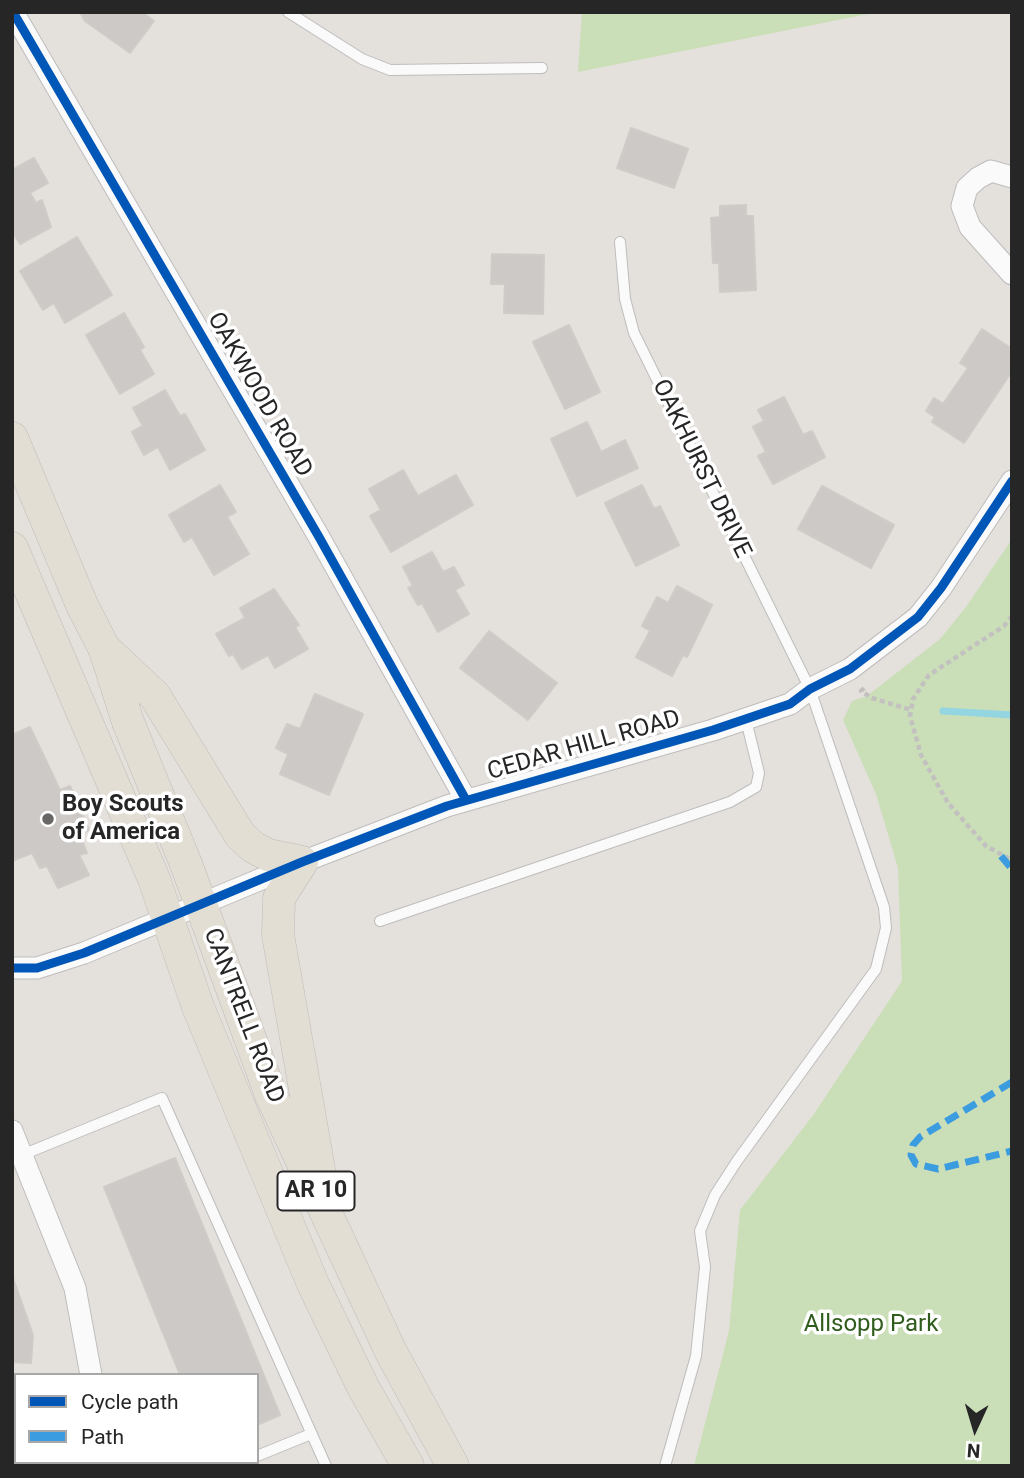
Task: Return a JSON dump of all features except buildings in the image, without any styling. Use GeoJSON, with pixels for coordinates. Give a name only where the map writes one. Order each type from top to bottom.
{"type":"FeatureCollection","features":[{"type":"Feature","properties":{"kind":"main road","name":"CANTRELL ROAD"},"geometry":{"type":"LineString","coordinates":[[12,438],[82,606],[105,650],[128,722],[201,906],[271,1095],[391,1352],[453,1466]]}},
{"type":"Feature","properties":{"kind":"main road","name":"CANTRELL ROAD"},"geometry":{"type":"LineString","coordinates":[[12,548],[153,878],[198,1007],[313,1284],[363,1387],[408,1466]]}},
{"type":"Feature","properties":{"kind":"main road"},"geometry":{"type":"LineString","coordinates":[[105,650],[155,696],[240,835],[253,848],[268,855],[302,862],[279,898],[278,935],[326,1210]]}},
{"type":"Feature","properties":{"kind":"street","name":"OAKWOOD ROAD"},"geometry":{"type":"LineString","coordinates":[[13,12],[312,526],[466,800]]}},
{"type":"Feature","properties":{"kind":"street"},"geometry":{"type":"LineString","coordinates":[[1012,177],[991,172],[978,177],[967,188],[962,206],[970,227],[1012,274]]}},
{"type":"Feature","properties":{"kind":"street","name":"CEDAR HILL ROAD"},"geometry":{"type":"LineString","coordinates":[[12,968],[37,968],[466,800],[746,720],[790,704],[810,689],[850,669],[918,617],[941,588],[1012,481]]}},
{"type":"Feature","properties":{"kind":"street"},"geometry":{"type":"LineString","coordinates":[[12,1131],[75,1288],[91,1373]]}},
{"type":"Feature","properties":{"kind":"lane"},"geometry":{"type":"LineString","coordinates":[[288,12],[362,59],[390,70],[542,68]]}},
{"type":"Feature","properties":{"kind":"lane","name":"OAKHURST DRIVE"},"geometry":{"type":"LineString","coordinates":[[620,242],[625,299],[634,333],[810,689],[884,907],[883,949],[876,969],[715,1195],[700,1231],[705,1267],[696,1356],[665,1466]]}},
{"type":"Feature","properties":{"kind":"lane"},"geometry":{"type":"LineString","coordinates":[[380,921],[730,802],[756,787],[759,773],[746,720]]}},
{"type":"Feature","properties":{"kind":"lane"},"geometry":{"type":"LineString","coordinates":[[22,1155],[162,1098],[326,1466]]}},
{"type":"Feature","properties":{"kind":"lane"},"geometry":{"type":"LineString","coordinates":[[259,1455],[312,1434]]}},
{"type":"Feature","properties":{"kind":"path"},"geometry":{"type":"LineString","coordinates":[[1012,616],[1004,626],[929,675],[913,699],[911,709],[921,755],[948,803],[986,846],[1012,860]]}},
{"type":"Feature","properties":{"kind":"path"},"geometry":{"type":"LineString","coordinates":[[869,685],[861,691],[872,698],[911,709]]}},
{"type":"Feature","properties":{"kind":"green space"},"geometry":{"type":"Polygon","coordinates":[[[582,12],[878,12],[578,72],[582,12]]]}},
{"type":"Feature","properties":{"kind":"green space","name":"Allsopp Park"},"geometry":{"type":"Polygon","coordinates":[[[1012,539],[1012,1466],[694,1466],[729,1331],[740,1210],[814,1114],[902,981],[898,868],[876,794],[843,720],[852,701],[867,696],[940,639],[966,607],[1012,539]]]}},
{"type":"Feature","properties":{"kind":"waterway"},"geometry":{"type":"LineString","coordinates":[[943,711],[1012,715]]}},
{"type":"Feature","properties":{"kind":"marked path"},"geometry":{"type":"LineString","coordinates":[[1001,856],[1012,869]]}},
{"type":"Feature","properties":{"kind":"marked path"},"geometry":{"type":"LineString","coordinates":[[1012,1082],[920,1137],[913,1145],[911,1155],[916,1164],[938,1169],[1012,1151]]}},
{"type":"Feature","properties":{"kind":"cycle path"},"geometry":{"type":"LineString","coordinates":[[13,12],[319,537],[466,800]]}},
{"type":"Feature","properties":{"kind":"cycle path"},"geometry":{"type":"LineString","coordinates":[[12,968],[37,968],[84,953],[302,862],[447,806],[713,730],[790,704],[810,689],[850,669],[918,617],[941,588],[1012,481]]}},
{"type":"Feature","properties":{"kind":"place","name":"Boy Scouts of America"},"geometry":{"type":"Point","coordinates":[48,819]}}]}
